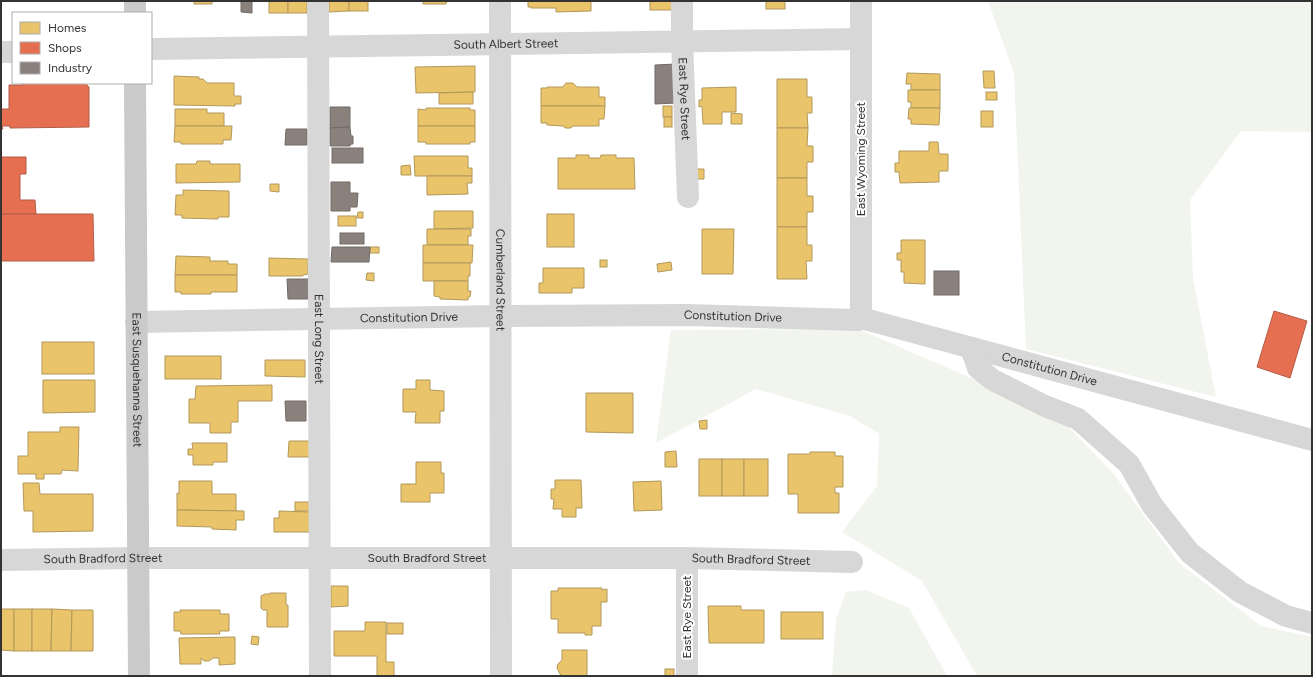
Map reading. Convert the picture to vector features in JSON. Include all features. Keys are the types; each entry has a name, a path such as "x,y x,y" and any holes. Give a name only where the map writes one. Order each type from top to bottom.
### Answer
{"main road":[{"path":"135,1 135,12"},
{"name":"East Susquehanna Street","path":"135,84 138,676"}],"street":[{"name":"East Long Street","path":"318,1 320,676"},
{"name":"Cumberland Street","path":"500,1 501,676"},
{"name":"East Rye Street","path":"682,1 682,42 688,197"},
{"name":"East Wyoming Street","path":"860,1 860,318"},
{"name":"South Albert Street","path":"152,50 861,39"},
{"path":"1,52 12,52"},
{"name":"Constitution Drive","path":"136,322 500,316 688,315 858,320 860,318 1312,440"},
{"path":"971,348 978,368 993,380 1045,406 1078,419 1129,464 1152,505 1190,553 1240,592 1286,616 1312,623"},
{"name":"South Bradford Street","path":"1,560 138,558 687,558 852,562"},
{"name":"East Rye Street","path":"686,676 687,558"}],"shaded area":[{"path":"988,1 1312,1 1312,132 1241,131 1190,200 1193,278 1216,397 1026,349 1014,73"},
{"path":"858,329 1057,415 1113,473 1179,563 1261,626 1312,637 1312,676 977,676 922,581 842,532 877,486 879,434 850,416 756,389 656,443 671,330"},
{"path":"866,590 909,608 947,676 832,676 836,619 846,592"}],"building: Homes":[{"path":"194,1 212,1 212,4 194,4"},
{"path":"269,1 288,1 288,13 269,13"},
{"path":"288,1 307,1 307,13 288,13"},
{"path":"329,1 349,1 349,11 329,12"},
{"path":"349,1 368,1 368,11 349,11"},
{"path":"423,1 447,1 446,4 423,4"},
{"path":"528,1 591,1 591,11 556,12 556,8 528,7"},
{"path":"650,1 672,1 672,10 650,10"},
{"path":"766,1 785,1 785,9 766,9"},
{"path":"475,66 475,92 416,93 415,67"},
{"path":"983,71 994,71 995,88 984,88"},
{"path":"907,73 940,74 940,90 911,90 911,84 906,84"},
{"path":"174,76 199,77 199,79 203,79 207,83 234,83 234,96 241,96 241,104 235,104 235,106 174,105"},
{"path":"777,79 807,79 807,97 812,97 812,113 807,113 808,128 777,128"},
{"path":"566,83 573,83 577,87 599,87 599,97 605,97 605,106 541,106 541,88 563,87"},
{"path":"736,87 736,112 722,112 722,124 703,124 702,106 699,107 699,100 702,100 702,88"},
{"path":"908,90 940,90 940,108 911,108 911,102 908,102"},
{"path":"473,92 473,104 439,104 439,93"},
{"path":"986,92 997,92 997,100 986,100"},
{"path":"541,106 605,106 604,119 599,119 599,126 573,126 571,128 565,128 563,126 547,125 547,123 541,123"},
{"path":"663,106 672,106 672,117 663,117"},
{"path":"426,108 470,108 470,110 475,110 475,126 418,126 418,109 426,110"},
{"path":"909,108 940,108 939,125 911,124 911,119 908,119"},
{"path":"175,109 207,109 207,113 224,113 224,126 175,126"},
{"path":"981,111 993,111 993,127 981,127"},
{"path":"731,113 742,114 742,124 731,124"},
{"path":"664,117 672,117 672,127 664,127"},
{"path":"175,126 232,126 231,140 223,140 223,144 181,144 181,142 174,142"},
{"path":"418,126 475,126 475,142 470,142 470,144 426,144 426,142 418,142"},
{"path":"777,128 808,128 807,146 813,146 813,162 807,162 807,178 777,178"},
{"path":"929,142 938,142 939,154 948,154 948,171 939,171 939,182 900,183 899,172 895,172 895,163 899,163 899,151 929,151"},
{"path":"576,155 589,155 589,158 600,158 601,155 616,155 616,158 634,158 635,189 558,189 558,158 576,158"},
{"path":"414,156 468,156 468,168 472,168 472,176 415,176"},
{"path":"197,161 210,161 210,164 240,164 240,182 176,183 176,164 196,164"},
{"path":"410,165 411,175 401,175 401,166"},
{"path":"696,169 704,169 704,179 697,179"},
{"path":"427,176 472,176 472,183 467,183 468,194 427,195"},
{"path":"777,178 807,178 807,196 813,196 813,212 807,212 807,227 777,227"},
{"path":"270,184 279,184 279,192 270,191"},
{"path":"183,190 229,191 229,217 218,217 218,219 182,218 182,215 175,215 176,195 183,195"},
{"path":"434,211 473,211 473,228 434,229"},
{"path":"358,212 363,212 363,218 357,218"},
{"path":"547,214 574,214 574,247 547,247"},
{"path":"338,216 356,216 356,226 338,226"},
{"path":"777,227 807,227 807,245 812,245 812,261 806,261 807,279 777,279"},
{"path":"427,229 471,229 471,236 468,236 468,245 427,245"},
{"path":"702,229 734,229 733,274 702,274"},
{"path":"901,240 925,240 925,284 904,283 904,272 901,272 901,260 897,260 897,253 901,253"},
{"path":"423,245 473,245 472,263 423,263"},
{"path":"370,247 379,247 379,253 370,253"},
{"path":"176,256 210,257 210,261 228,261 228,264 237,264 237,275 175,275"},
{"path":"269,258 308,259 308,274 303,276 269,276"},
{"path":"600,260 607,260 607,267 600,267"},
{"path":"671,262 672,270 658,272 657,264"},
{"path":"423,263 470,263 470,276 468,276 468,281 423,281"},
{"path":"543,268 584,268 584,288 572,288 572,293 539,293 539,283 543,283"},
{"path":"367,273 374,273 374,281 366,280"},
{"path":"175,275 237,275 237,292 181,294 181,292 175,292"},
{"path":"434,281 468,281 468,291 471,291 470,297 468,297 468,300 440,299 440,297 434,296"},
{"path":"42,342 94,342 94,374 42,374"},
{"path":"165,356 221,356 221,379 165,379"},
{"path":"265,360 305,360 305,377 265,376"},
{"path":"43,380 95,380 95,412 43,413"},
{"path":"416,380 430,380 430,390 444,391 444,411 440,411 440,423 415,423 416,412 403,412 403,389 416,389"},
{"path":"272,385 272,401 238,401 238,422 231,422 231,433 210,433 210,423 189,423 189,399 195,399 196,386"},
{"path":"586,393 633,393 633,433 586,432"},
{"path":"707,420 707,429 700,429 699,421"},
{"path":"60,427 79,427 78,471 62,470 61,474 44,474 44,479 36,479 36,474 18,474 18,456 28,456 28,432 60,432"},
{"path":"289,441 310,441 310,457 288,457"},
{"path":"192,443 227,443 227,462 213,462 213,465 193,465 193,455 188,455 188,449 193,449"},
{"path":"676,451 677,467 665,467 665,452"},
{"path":"810,452 835,452 835,456 843,456 843,487 835,487 835,493 839,493 839,513 798,513 798,494 788,494 788,454 810,454"},
{"path":"699,459 722,459 722,496 699,496"},
{"path":"722,459 744,459 744,496 722,496"},
{"path":"744,459 768,459 768,496 744,496"},
{"path":"416,462 441,462 441,473 444,473 444,493 430,493 430,502 401,502 401,484 416,484"},
{"path":"555,480 581,480 582,508 576,508 576,517 562,517 562,509 553,509 554,499 551,499 551,489 555,489"},
{"path":"179,481 212,481 212,494 236,494 236,511 177,510"},
{"path":"661,481 662,510 634,511 633,482"},
{"path":"23,483 39,483 40,494 93,494 93,531 33,532 33,511 24,511"},
{"path":"295,502 310,502 310,511 295,511"},
{"path":"177,510 244,511 244,520 236,520 236,530 212,529 212,527 177,526"},
{"path":"279,511 310,512 310,532 274,532 274,518 279,518"},
{"path":"331,586 348,586 348,606 331,607"},
{"path":"558,588 607,589 607,602 601,602 601,626 592,626 592,635 585,635 585,633 558,633 558,619 551,619 551,591 558,591"},
{"path":"270,593 286,593 286,605 288,605 288,627 267,627 267,610 263,610 261,608 261,596"},
{"path":"708,606 741,606 741,610 764,610 764,643 709,643"},
{"path":"1,609 14,609 14,651 1,650"},
{"path":"14,609 32,609 32,651 14,651"},
{"path":"32,609 52,609 51,651 32,651"},
{"path":"52,609 72,610 71,651 51,651"},
{"path":"72,610 93,610 93,651 71,651"},
{"path":"180,610 220,610 220,614 229,614 229,631 219,631 220,634 181,634 180,631 174,631 174,612 181,612"},
{"path":"781,612 823,612 823,639 781,639"},
{"path":"365,622 386,622 386,662 394,662 394,676 377,676 377,656 334,656 334,631 365,631"},
{"path":"387,623 403,623 403,634 387,634"},
{"path":"252,636 259,637 258,645 251,644"},
{"path":"235,637 235,664 219,665 219,658 204,661 201,658 201,664 180,664 179,638"},
{"path":"562,650 587,650 587,676 563,676 560,674 557,668 558,664 562,660"},
{"path":"665,669 674,669 674,676 665,676"}],"building: Shops":[{"path":"86,84 89,87 89,127 10,128 10,126 2,126 3,129 1,129 1,109 9,109 9,85"},
{"path":"1,157 26,157 26,174 20,174 20,200 35,200 36,214 1,214"},
{"path":"1,214 93,214 94,261 1,261"},
{"path":"1274,311 1307,321 1290,378 1257,367"}],"building: Industry":[{"path":"241,1 252,1 252,13 241,12"},
{"path":"676,64 676,103 655,104 655,65"},
{"path":"330,107 350,107 350,127 330,128"},
{"path":"350,127 351,136 353,136 353,144 350,146 330,146 330,128"},
{"path":"286,129 307,129 307,145 285,145"},
{"path":"332,148 363,148 363,163 332,163"},
{"path":"331,182 350,182 350,193 358,193 357,207 350,207 350,211 331,211"},
{"path":"340,233 364,233 364,244 340,244"},
{"path":"332,247 370,247 369,262 331,262"},
{"path":"934,271 959,271 959,295 934,295"},
{"path":"287,279 308,279 308,299 288,299"},
{"path":"285,401 306,401 306,421 286,421"}]}
